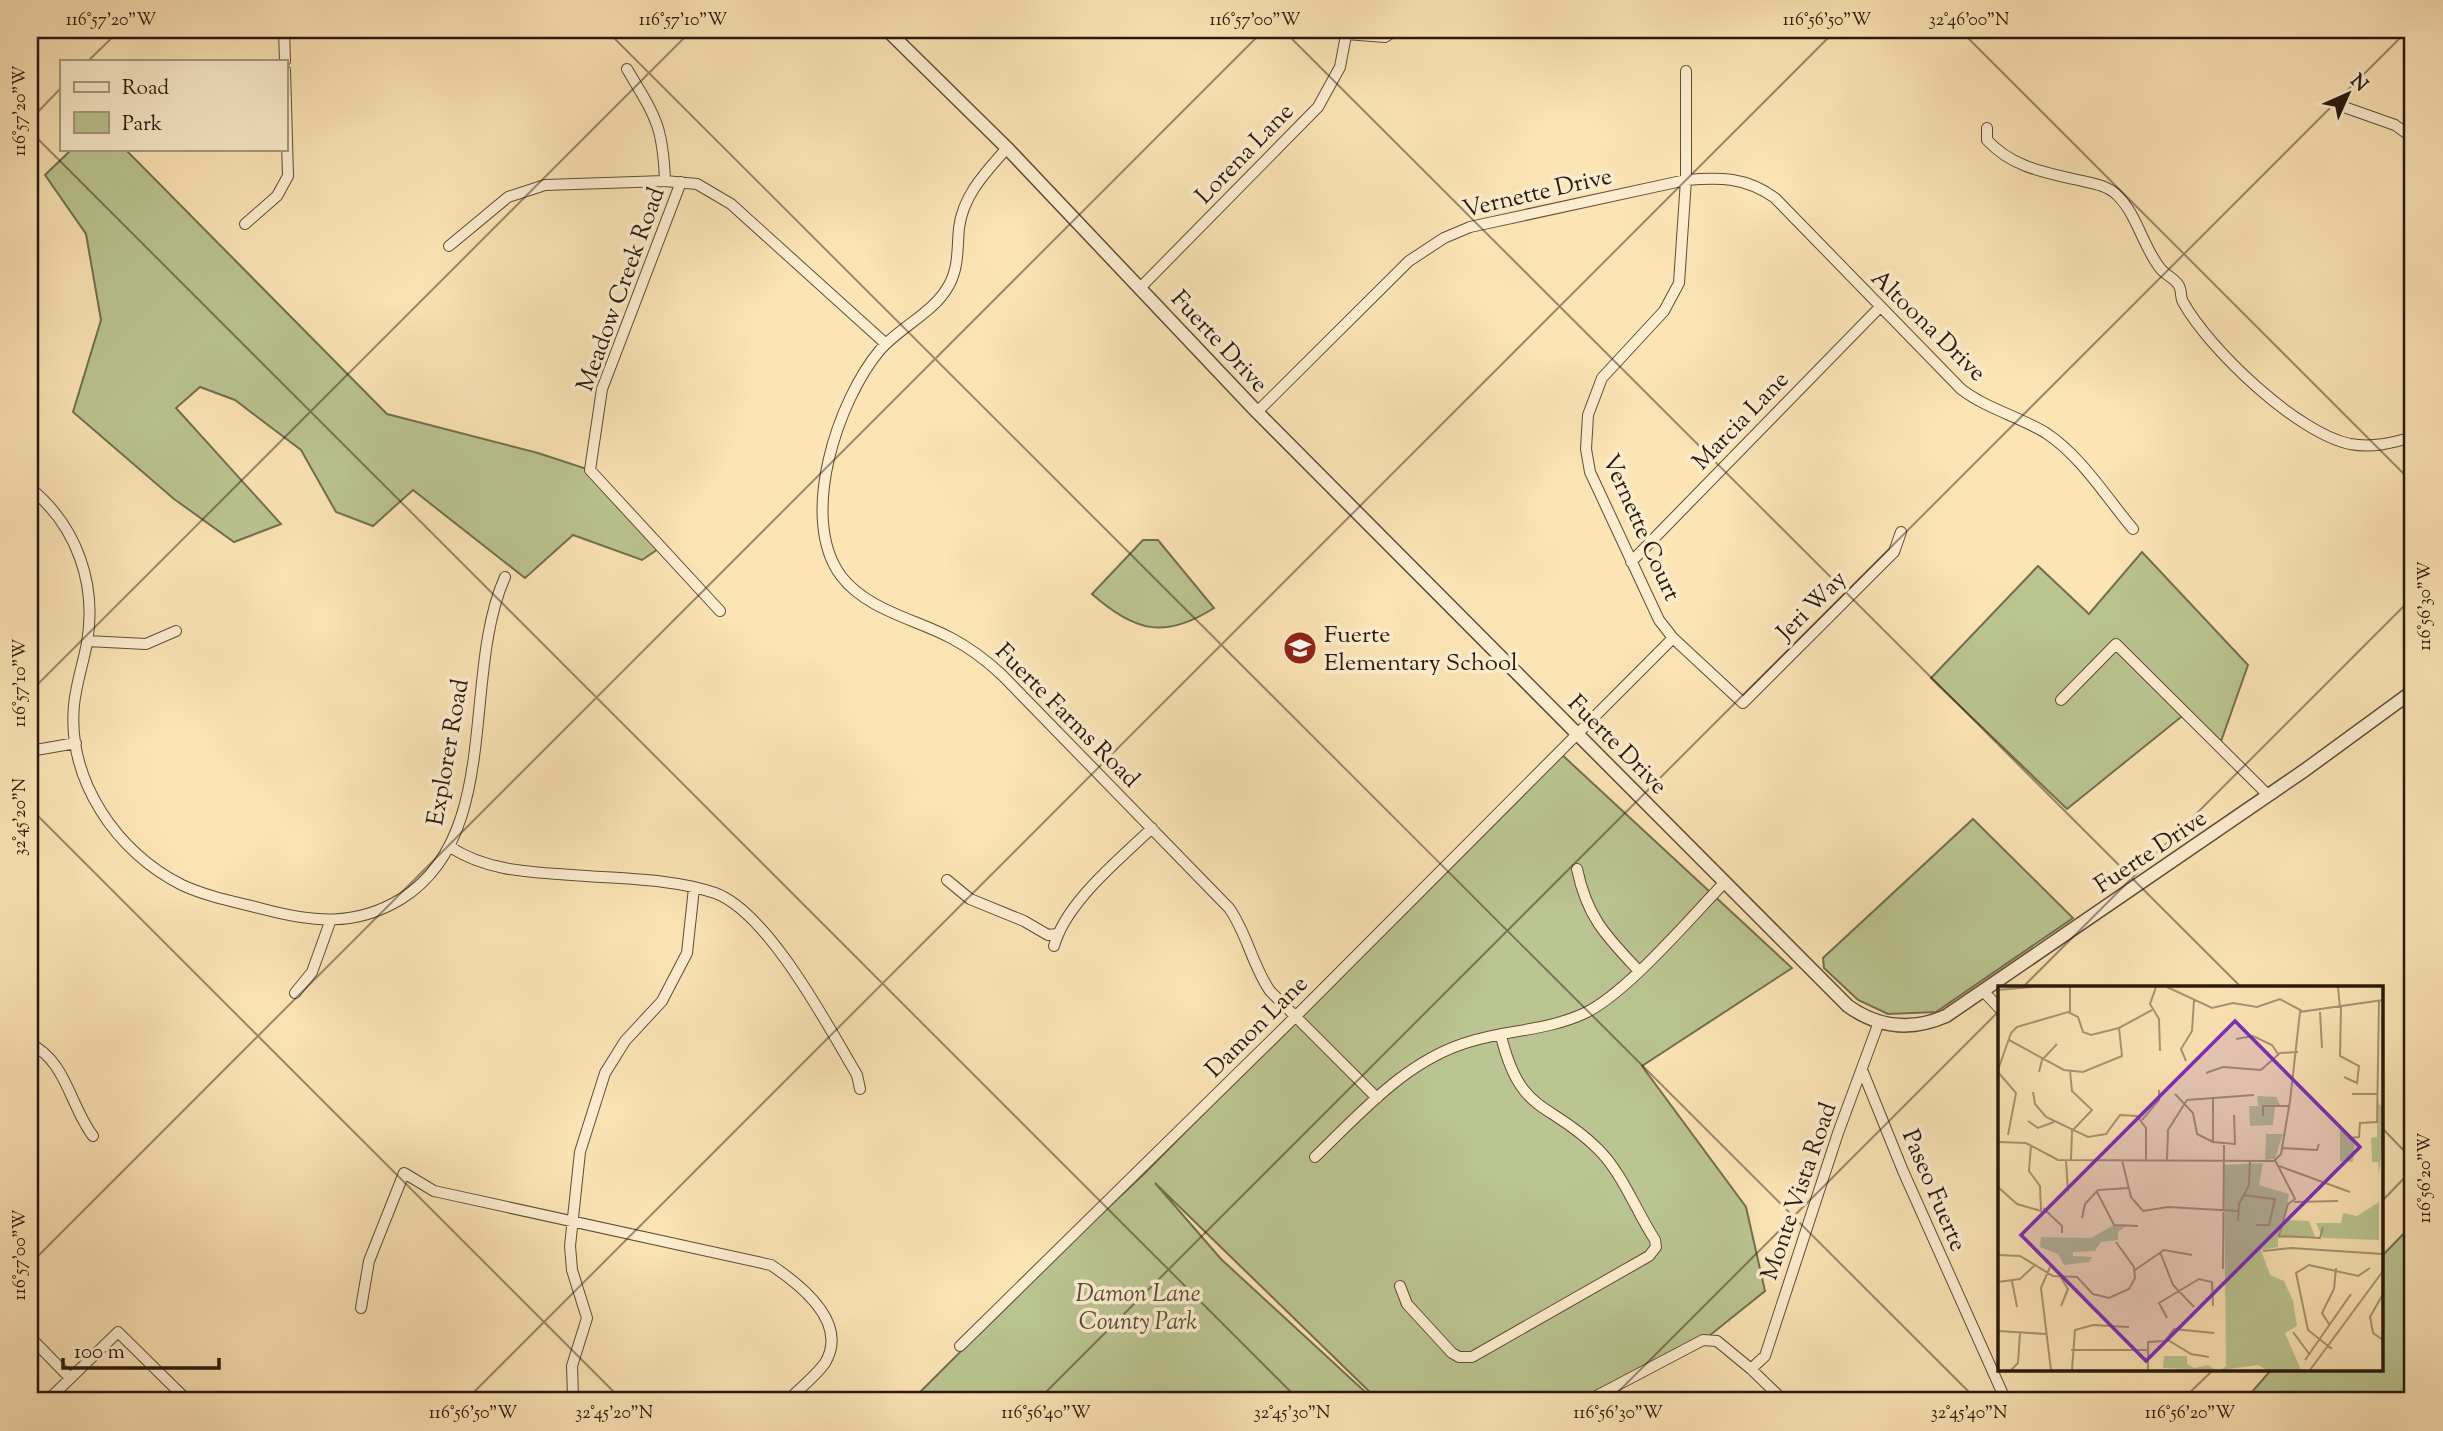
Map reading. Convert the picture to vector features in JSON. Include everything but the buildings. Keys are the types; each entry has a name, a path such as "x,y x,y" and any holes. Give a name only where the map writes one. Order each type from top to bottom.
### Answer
{"street":[{"path":"284,30 285,60"},
{"name":"Fuerte Drive","path":"887,30 1007,148 1257,412 1848,1006 1879,1022 1902,1026 1924,1024 1946,1016 2268,795 2413,691"},
{"path":"1346,32 1385,37 1396,30"},
{"name":"Lorena Lane","path":"1141,287 1318,107 1336,78 1346,32"},
{"name":"Meadow Creek Road","path":"627,69 656,118 664,140 666,181"},
{"name":"Vernette Court","path":"1686,71 1686,180 1681,273 1675,292 1657,320 1609,367 1596,390 1586,426 1590,472 1659,620 1673,638 1743,703"},
{"path":"2344,107 2395,125 2413,138"},
{"path":"1987,128 1987,140 2001,155 2017,164 2100,185 2116,194 2160,269 2179,286 2182,299 2218,347 2242,374 2314,430 2339,441 2361,445 2383,445 2413,438"},
{"path":"245,224 277,196 288,176 287,141"},
{"name":"Fuerte Farms Road","path":"1007,148 975,186 965,206 957,264 946,291 886,344 852,395 827,472 821,502 821,525 834,566 846,583 870,600 949,637 992,665 1229,908 1243,931 1263,982 1377,1098"},
{"name":"Altoona Drive","path":"1686,180 1722,177 1745,181 1766,191 1968,395 1988,408 2028,423 2063,447 2133,529"},
{"name":"Vernette Drive","path":"1257,412 1399,270 1444,238 1470,227 1686,180"},
{"path":"449,246 508,197 545,185 681,182 709,190 732,204 886,344"},
{"name":"Meadow Creek Road","path":"681,182 602,389 590,470 720,611"},
{"name":"Marcia Lane","path":"1631,562 1879,308"},
{"name":"Explorer Road","path":"30,488 56,515 80,556 91,602 87,641 74,702 76,743 84,776 99,807 129,847 155,869 183,885 212,896 306,920 330,922 367,915 400,900 428,877 450,848 465,801 488,628 505,578"},
{"name":"Jeri Way","path":"1743,703 1894,552 1901,532"},
{"path":"87,641 146,644 176,631"},
{"path":"1579,734 1673,638"},
{"path":"2061,699 2116,644 2268,795"},
{"name":"Damon Lane","path":"960,1346 1579,734"},
{"path":"30,751 76,743"},
{"path":"1054,946 1058,934 1089,890 1152,828"},
{"path":"450,848 490,867 694,888 717,894 738,905 774,942 857,1075 860,1089"},
{"path":"1577,869 1583,896 1598,928 1638,970"},
{"path":"947,880 970,899 1024,921 1048,935 1058,934"},
{"path":"1315,1157 1377,1098 1420,1062 1472,1041 1530,1031 1586,1013 1638,970 1726,882"},
{"path":"573,1396 572,1366 587,1318 572,1270 572,1222 580,1152 605,1073 625,1041 662,1001 687,953 694,888"},
{"path":"295,993 312,972 330,922"},
{"path":"1984,992 1998,1007"},
{"name":"Monte Vista Road","path":"1751,1369 1765,1356 1838,1133 1863,1072 1879,1022"},
{"path":"1400,1286 1407,1304 1452,1353 1459,1357 1472,1357 1649,1256 1656,1247 1655,1240 1610,1164 1597,1149 1540,1107 1517,1083 1508,1064 1501,1036"},
{"path":"30,1044 55,1064 78,1115 93,1136"},
{"name":"Paseo Fuerte","path":"1863,1072 1903,1171 2006,1401"},
{"path":"361,1308 369,1261 404,1173 434,1191 771,1265 785,1275 825,1315 832,1334 824,1364 787,1401"},
{"path":"47,1401 118,1332 188,1401"},
{"path":"30,1338 70,1378"},
{"path":"1587,1401 1703,1340 1717,1341 1784,1401"}],"green space":[{"path":"71,150 126,150 387,414 538,453 590,470 661,547 642,560 573,535 525,578 413,490 373,526 336,512 301,450 235,400 200,387 176,408 281,524 234,542 174,499 73,412 101,320 86,234 45,175"},
{"path":"1143,540 1158,540 1214,608 1180,625 1150,627 1122,616 1092,594"},
{"path":"2142,552 2248,665 2219,747 2186,713 2067,809 1931,678 2038,566 2089,614"},
{"name":"Damon Lane County Park","path":"1559,752 1792,968 1642,1066 1746,1207 1765,1291 1709,1336 1578,1401 1379,1401 1155,1183 1221,1259 1375,1401 911,1401 1070,1243 1145,1173"},
{"path":"1973,819 2073,918 1936,1012 1888,1014 1858,1000 1824,968 1823,958"},
{"path":"2413,1224 2413,1401 2244,1401 2269,1372 2384,1372 2384,1254"}],"place":[{"name":"Fuerte Elementary School","path":"1300,648"}]}
